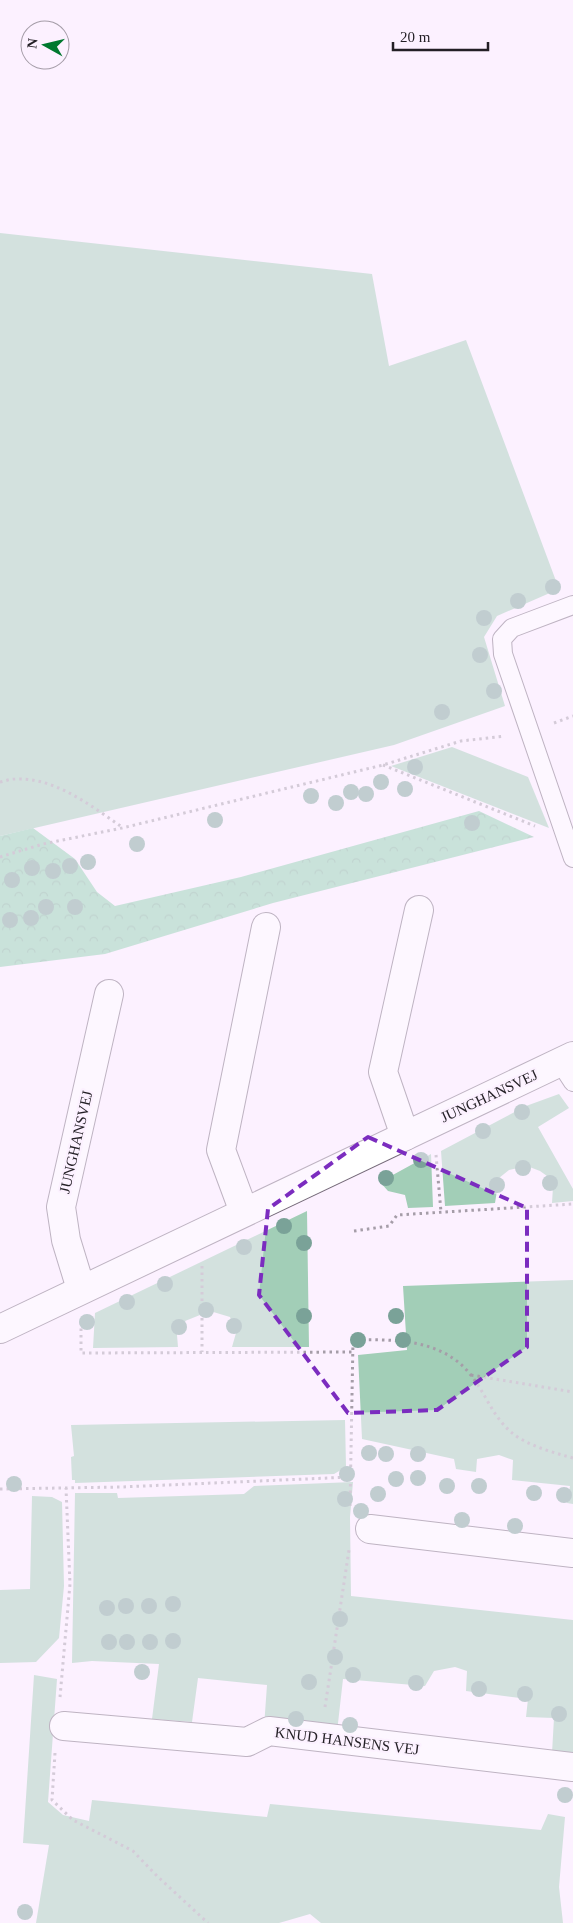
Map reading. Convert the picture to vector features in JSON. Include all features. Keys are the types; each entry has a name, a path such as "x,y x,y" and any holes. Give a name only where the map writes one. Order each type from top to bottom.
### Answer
{"street":[{"path":"405,1136 383,1072 419,910"},
{"path":"244,1212 221,1150 266,927"},
{"name":"JUNGHANSVEJ","path":"81,1289 66,1240 61,1207 109,994"},
{"name":"JUNGHANSVEJ","path":"0,1329 434,1122 569,1067"},
{"path":"360,1537 573,1553"},
{"name":"KNUD HANSENS VEJ","path":"64,1726 247,1742 269,1731 573,1767"}],"lane":[{"path":"573,605 512,628 502,639 504,654 573,858"}],"path":[{"path":"0,857 43,844 122,828 383,765 461,741 530,733"},
{"path":"383,765 566,838"},
{"path":"0,782 16,779 45,783 83,801 122,828"},
{"path":"434,1122 441,1212"},
{"path":"354,1230 389,1226 397,1214 573,1204"},
{"path":"191,1237 202,1262 202,1352"},
{"path":"81,1289 81,1352 353,1352"},
{"path":"350,1507 353,1340 384,1339 420,1343 454,1360 470,1375 493,1413 518,1437 542,1449 573,1458"},
{"path":"470,1375 573,1392"},
{"path":"0,1489 112,1487 351,1477"},
{"path":"316,1736 324,1709 360,1537"}],"highlighted area":[{"path":"368,1137 527,1208 527,1347 437,1410 348,1413 259,1295 268,1209"}],"green space":[{"path":"0,233 372,274 389,366 466,340 559,589 497,616 484,637 505,706 394,745 0,836"},
{"path":"452,747 528,777 549,828 391,766"},
{"path":"479,811 534,837 273,903 105,954 0,967 0,836 33,828 75,859 97,892 115,906 241,877"},
{"path":"559,1094 569,1108 538,1127 573,1189 573,1201 552,1203 553,1187 547,1176 527,1166 509,1170 499,1178 495,1203 445,1206 441,1151 526,1106"},
{"path":"431,1154 433,1207 408,1208 405,1195 388,1191 380,1182"},
{"path":"307,1211 309,1347 232,1347 236,1333 230,1317 210,1311 185,1321 177,1335 178,1347 93,1348 95,1313"},
{"path":"573,1280 573,1504 567,1503 570,1486 512,1480 513,1460 499,1455 477,1459 476,1472 456,1469 454,1459 362,1439 358,1355 407,1350 403,1286"},
{"path":"345,1420 346,1467 334,1474 75,1483 75,1480 72,1480 71,1457 74,1456 71,1425"},
{"path":"353,1482 350,1517 351,1596 573,1620 573,1756 552,1753 554,1718 526,1717 528,1699 466,1691 467,1671 455,1667 434,1671 425,1686 343,1679 337,1732 264,1727 267,1685 198,1678 192,1722 152,1719 159,1664 92,1661 72,1663 75,1493 117,1493 118,1498 244,1494 254,1486"},
{"path":"32,1496 52,1497 62,1502 64,1586 59,1638 36,1662 0,1663 0,1590 30,1589"},
{"path":"34,1675 57,1679 48,1802 63,1815 89,1821 92,1800 267,1817 270,1804 541,1830 548,1814 565,1817 559,1887 563,1923 321,1923 310,1914 279,1923 36,1923 49,1845 23,1843"}]}
